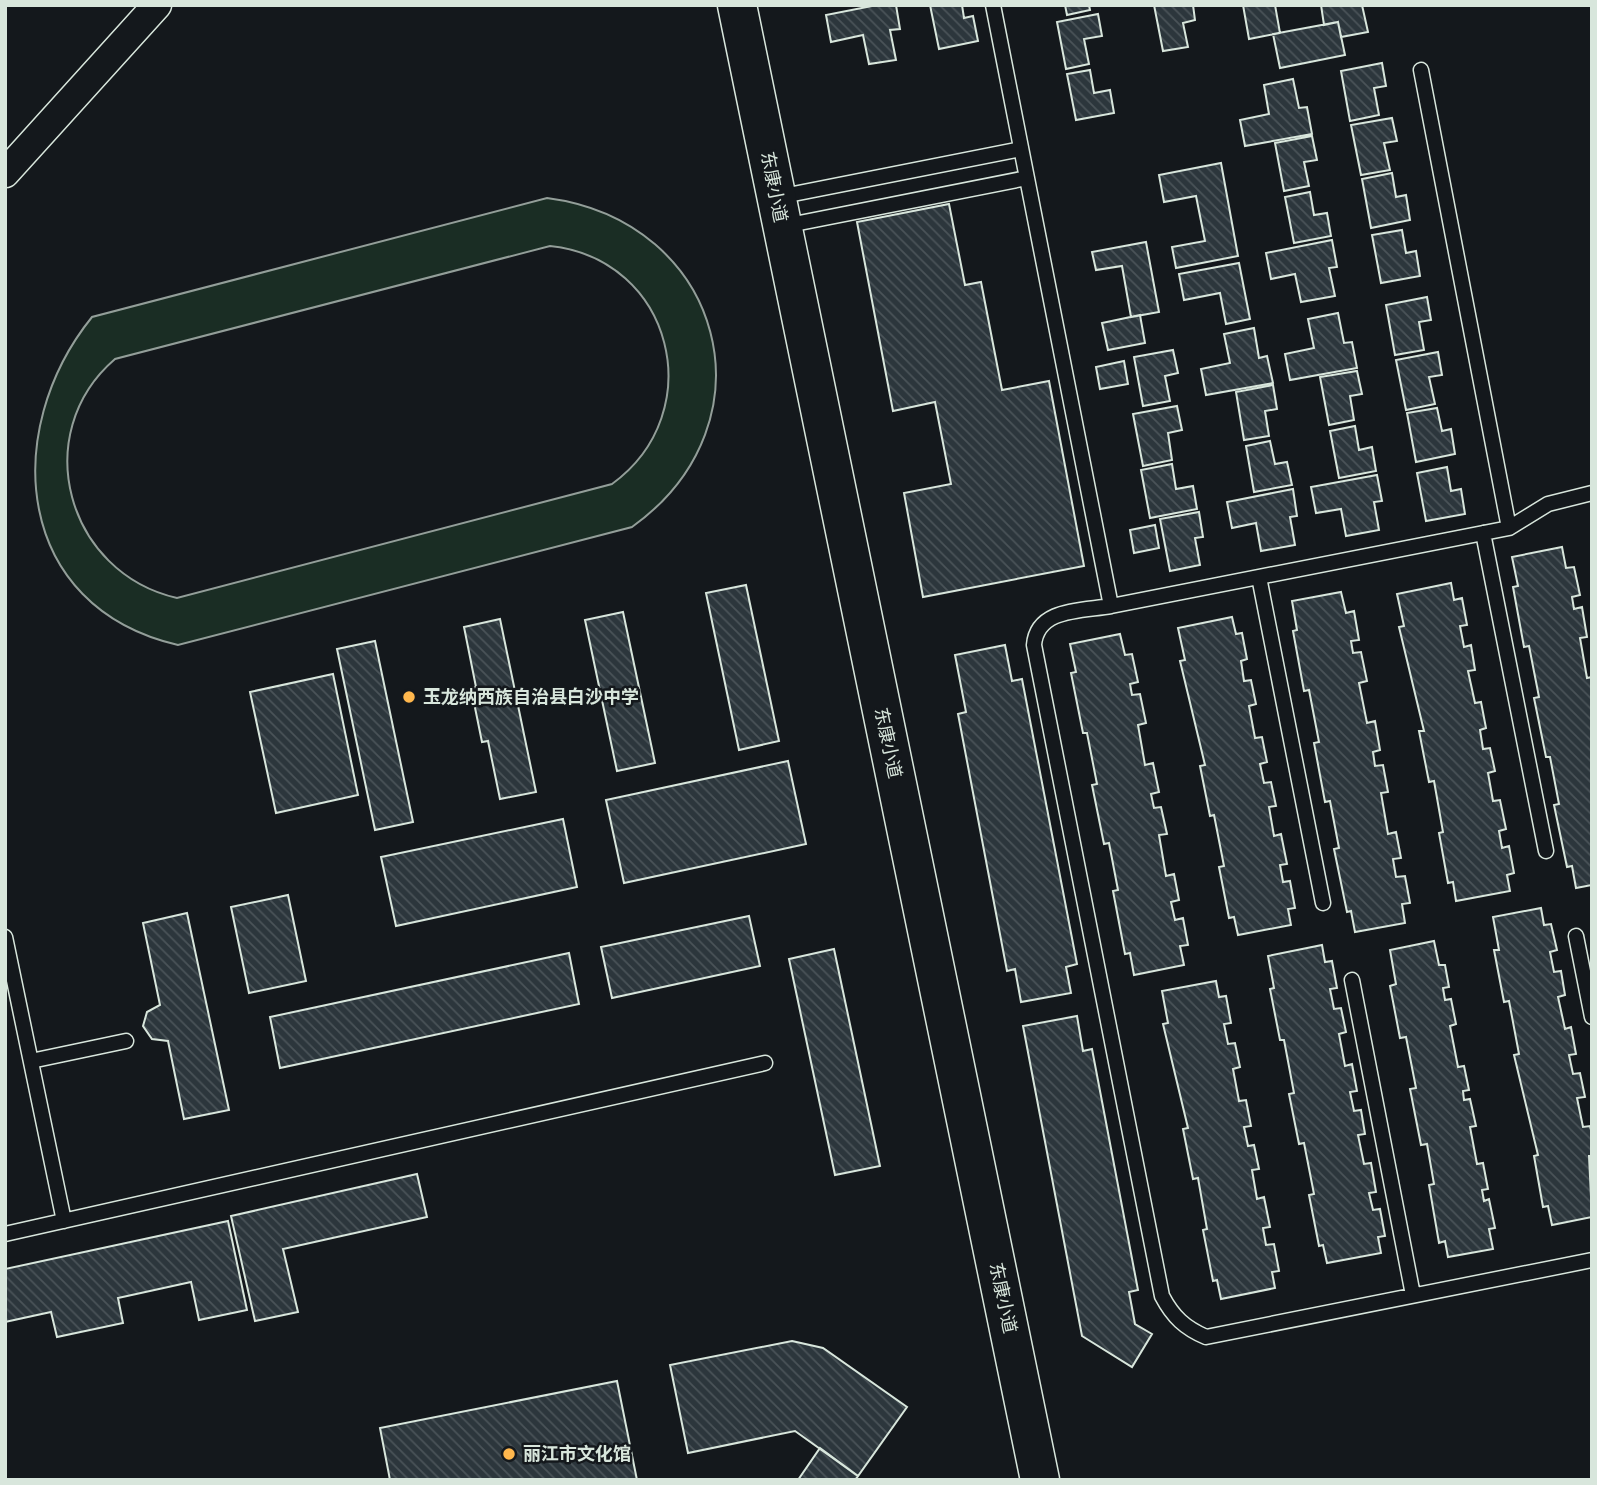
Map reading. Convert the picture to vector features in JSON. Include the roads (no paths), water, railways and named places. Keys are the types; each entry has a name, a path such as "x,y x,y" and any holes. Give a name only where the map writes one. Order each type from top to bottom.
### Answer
{"street":[{"path":"5,173 157,5"},
{"name":"东康小道","path":"737,5 1040,1480"}],"lane":[{"path":"993,5 1111,606"},
{"path":"1421,70 1509,528"},
{"path":"779,212 1021,149"},
{"path":"779,212 1027,178"},
{"path":"1592,493 1548,504 1509,528 1052,616 1039,625 1034,645 1162,1296 1179,1322 1206,1337 1592,1260"},
{"path":"1483,533 1546,851"},
{"path":"1259,577 1323,904"},
{"path":"1576,936 1592,1017"},
{"path":"5,937 64,1221"},
{"path":"1352,980 1413,1295"},
{"path":"31,1061 126,1041"},
{"path":"5,1234 765,1063"}],"place":[{"name":"玉龙纳西族自治县白沙中学","path":"409,697"},
{"name":"丽江市文化馆","path":"509,1454"}]}
